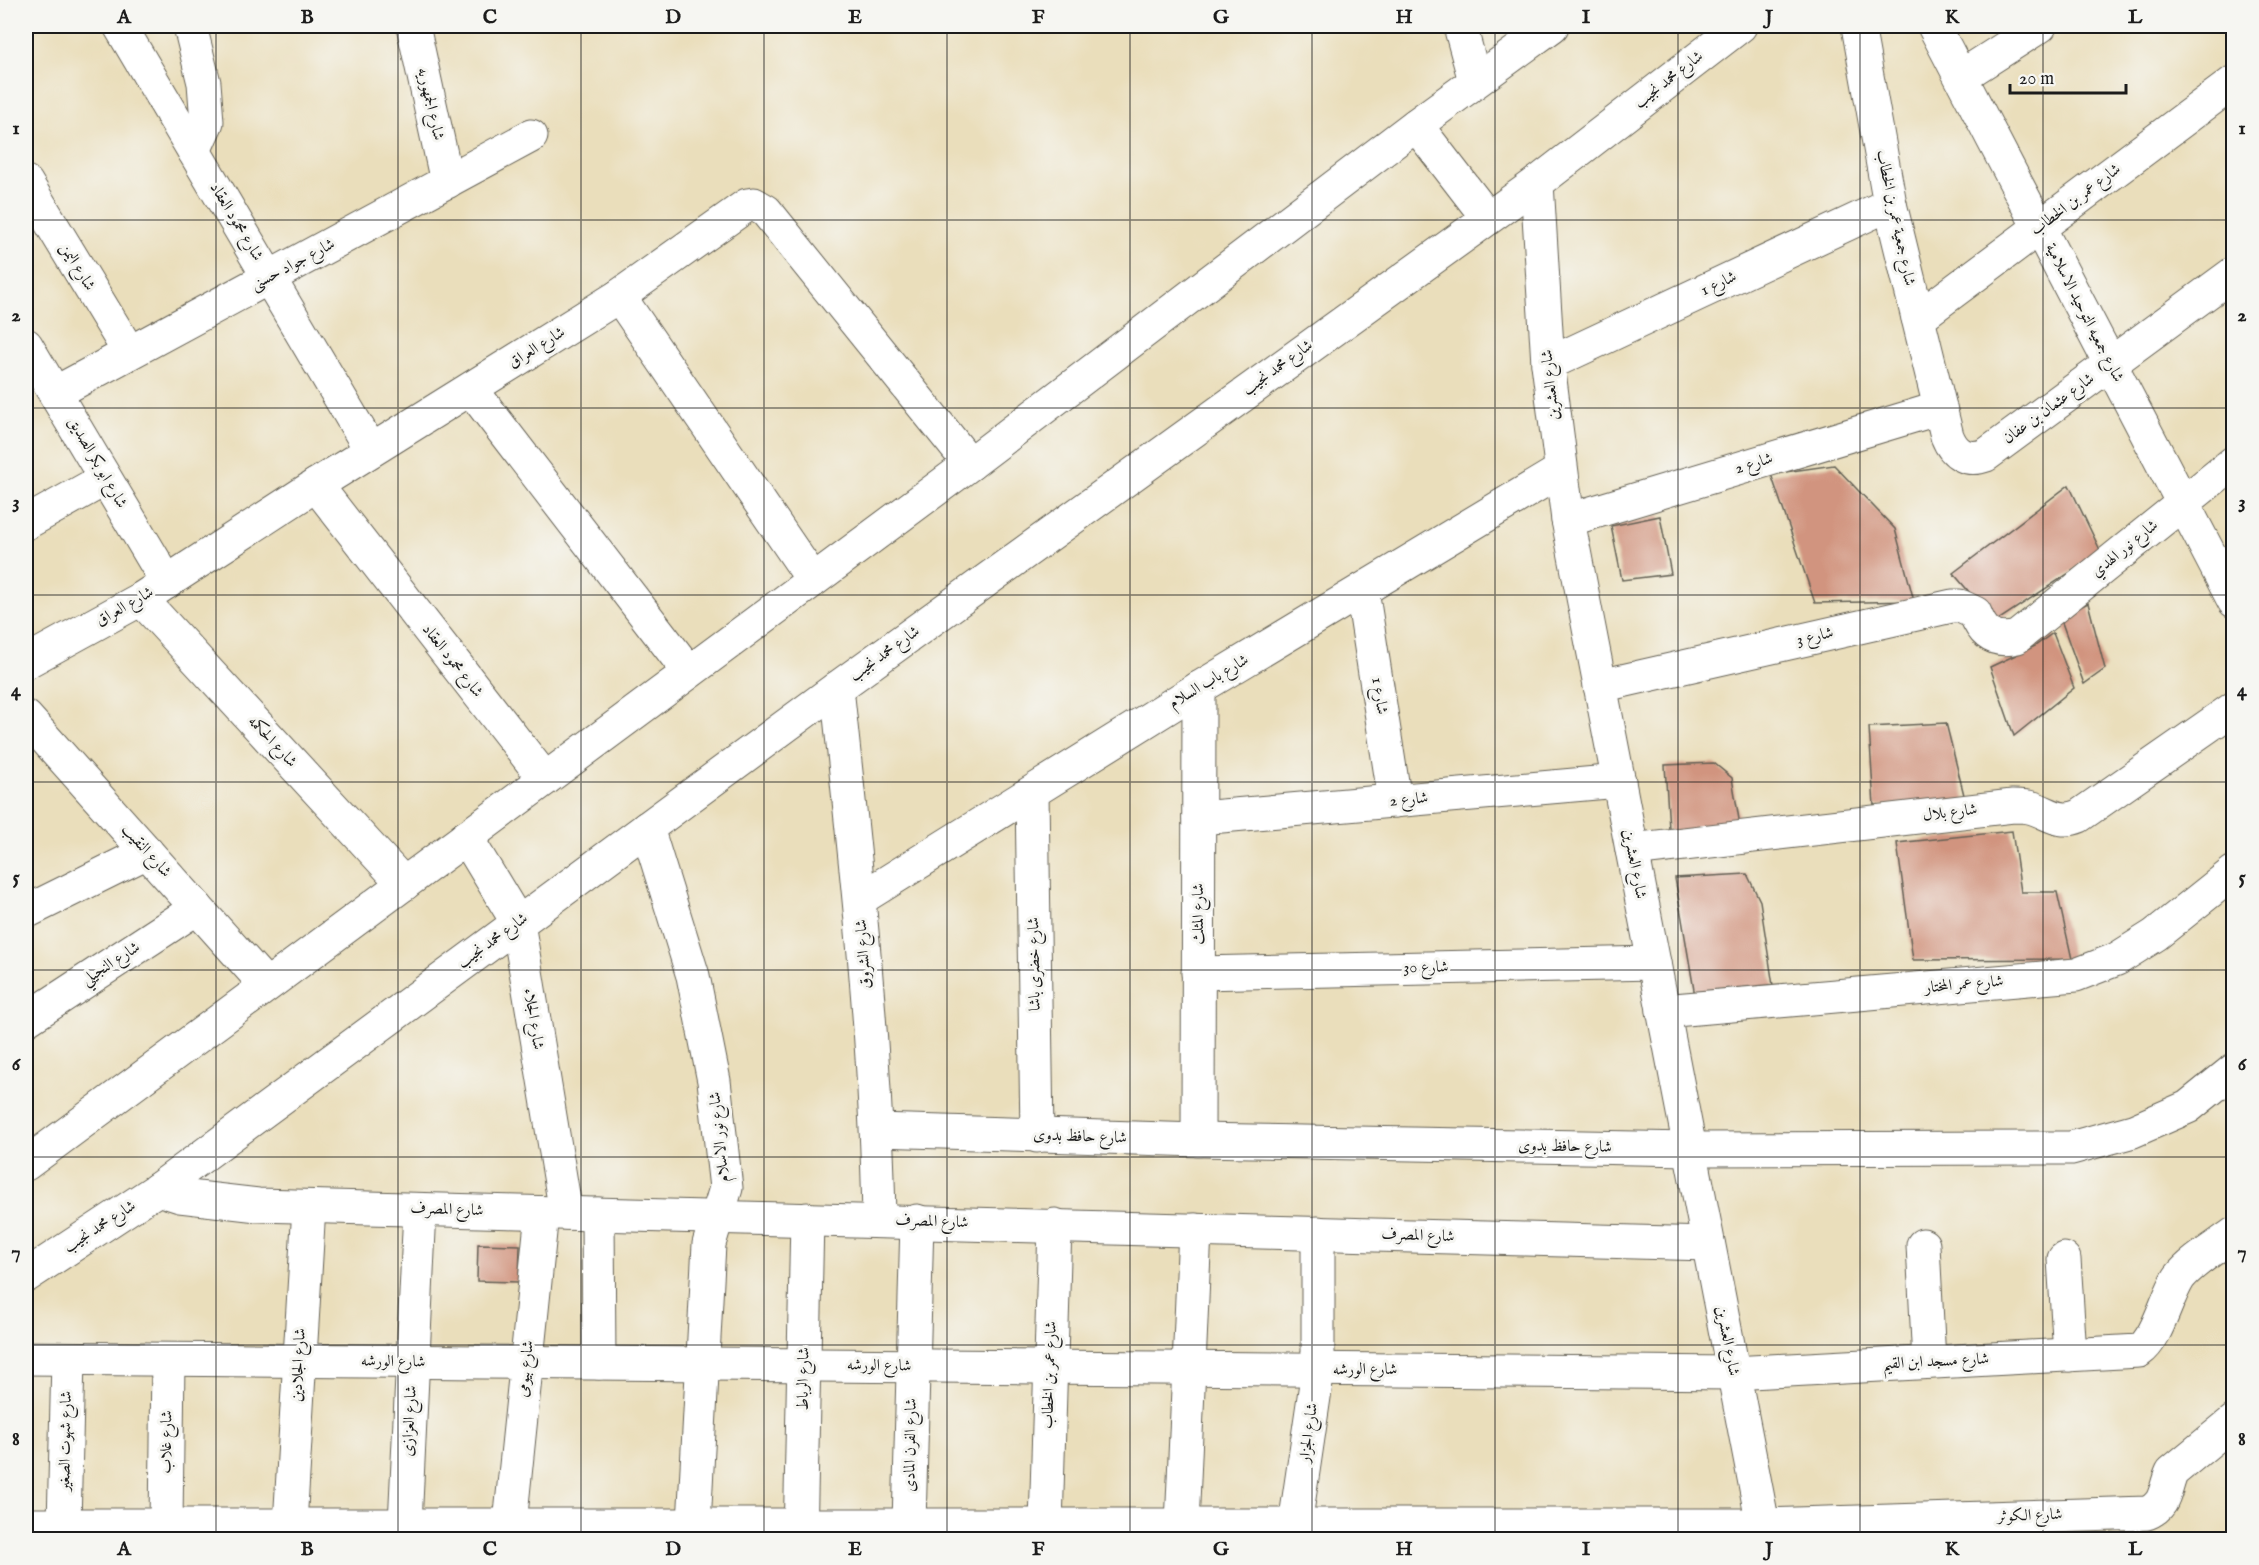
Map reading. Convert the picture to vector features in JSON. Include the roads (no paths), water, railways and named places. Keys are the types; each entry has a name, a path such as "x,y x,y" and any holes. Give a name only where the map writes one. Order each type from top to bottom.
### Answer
{"street":[{"name":"شارع محمود العقاد","path":"120,26 371,450"},
{"path":"190,26 204,83 207,122 194,151"},
{"name":"شارع الجمهوريه","path":"412,26 447,182"},
{"path":"1460,26 1475,81"},
{"path":"26,1164 969,464 1416,125 1552,26"},
{"name":"شارع محمد نجيب","path":"26,1276 158,1189 837,688 1537,183 1740,26"},
{"name":"شارع جمعية عمر بن الخطاب","path":"1858,26 1890,204 1940,408"},
{"name":"شارع جمعيه التوحيد الاسلامية","path":"1934,26 2234,601"},
{"path":"1962,76 2040,26"},
{"name":"شارع عمر بن الخطاب","path":"1918,318 2234,82"},
{"path":"1416,125 1487,218"},
{"name":"شارع جواد حسنى","path":"55,393 270,279 531,136"},
{"name":"شارع اليمن","path":"26,182 129,352"},
{"name":"شارع العشرين","path":"1537,183 1548,364 1568,520 1764,1532"},
{"name":"شارع 1","path":"1548,364 1890,204"},
{"name":"شارع العراق","path":"26,662 154,591 315,485 619,296 747,205 760,206 766,211 969,464"},
{"name":"شارع عثمان بن عفان","path":"1940,408 1947,436 1955,450 1962,456 1978,458 1986,456 2234,273"},
{"path":"619,296 813,580"},
{"name":"شارع ابو بكر الصديق","path":"27,349 105,478 154,591"},
{"path":"471,389 689,672"},
{"name":"شارع 2","path":"1568,520 1940,408"},
{"name":"شارع نور الهدي","path":"2017,637 2234,462"},
{"name":"شارع باب السلام","path":"860,898 1199,688 1560,471"},
{"path":"26,523 105,478"},
{"name":"شارع محمود العقاد","path":"315,485 544,779"},
{"name":"شارع 1","path":"1362,590 1395,801"},
{"name":"شارع الحكمه","path":"154,591 404,884"},
{"name":"شارع 3","path":"1600,686 1952,606 1960,606 1975,612 1979,623 1996,639 2017,637"},
{"name":"شارع الشروق","path":"837,688 860,898 877,1130 879,1220"},
{"name":"شارع المثلث","path":"1198,1140 1199,688"},
{"name":"شارع بلال","path":"1632,850 2013,806 2031,807 2055,818 2072,819 2234,708"},
{"name":"شارع النقيب","path":"26,717 266,985"},
{"name":"شارع 2","path":"1199,818 1618,781"},
{"name":"شارع خضرى باشا","path":"1032,793 1037,1136"},
{"name":"شارع نور الاسلام","path":"647,828 693,976 714,1081 726,1188 709,1244 694,1524"},
{"name":"شارع الجلاء","path":"466,837 518,923 554,1213"},
{"path":"26,912 147,852"},
{"name":"شارع عمر المختار","path":"1663,1011 2076,975 2117,959 2146,941 2234,873"},
{"name":"شارع النجيلي","path":"26,1020 197,908"},
{"name":"شارع 30","path":"1198,973 1654,963"},
{"name":"شارع حافظ بدوى","path":"877,1130 1198,1140 1690,1149 2071,1148 2133,1131 2187,1107 2234,1070"},
{"name":"شارع المصرف","path":"158,1189 191,1197 258,1205 309,1207 917,1221 1708,1244"},
{"name":"شارع الجلادين","path":"290,1524 309,1207"},
{"name":"شارع العزازى","path":"405,1524 420,1210"},
{"name":"شارع بيومى","path":"510,1524 526,1363 554,1213"},
{"path":"598,1214 599,1363"},
{"name":"شارع الرباط","path":"800,1532 807,1219"},
{"name":"شارع الفرن المادى","path":"909,1524 917,1221"},
{"name":"شارع عمر بن الخطاب","path":"1046,1525 1055,1226"},
{"path":"1182,1525 1195,1230"},
{"name":"شارع الجزار","path":"1295,1525 1318,1370 1318,1233"},
{"name":"شارع مسجد ابن القيم","path":"1733,1373 2139,1351 2149,1342 2181,1276 2234,1234"},
{"path":"1923,1245 1929,1362"},
{"path":"2064,1259 2070,1355"},
{"name":"شارع الورشه","path":"26,1358 1733,1373"},
{"name":"شارع شهوت الصغير","path":"64,1524 68,1359"},
{"name":"شارع غلاب","path":"166,1524 168,1360"},
{"name":"شارع الكوثر","path":"26,1525 694,1524 800,1532 909,1524 1295,1525 1460,1532 1764,1532 2147,1513 2154,1510 2164,1499 2167,1482 2172,1472 2234,1421"}]}
